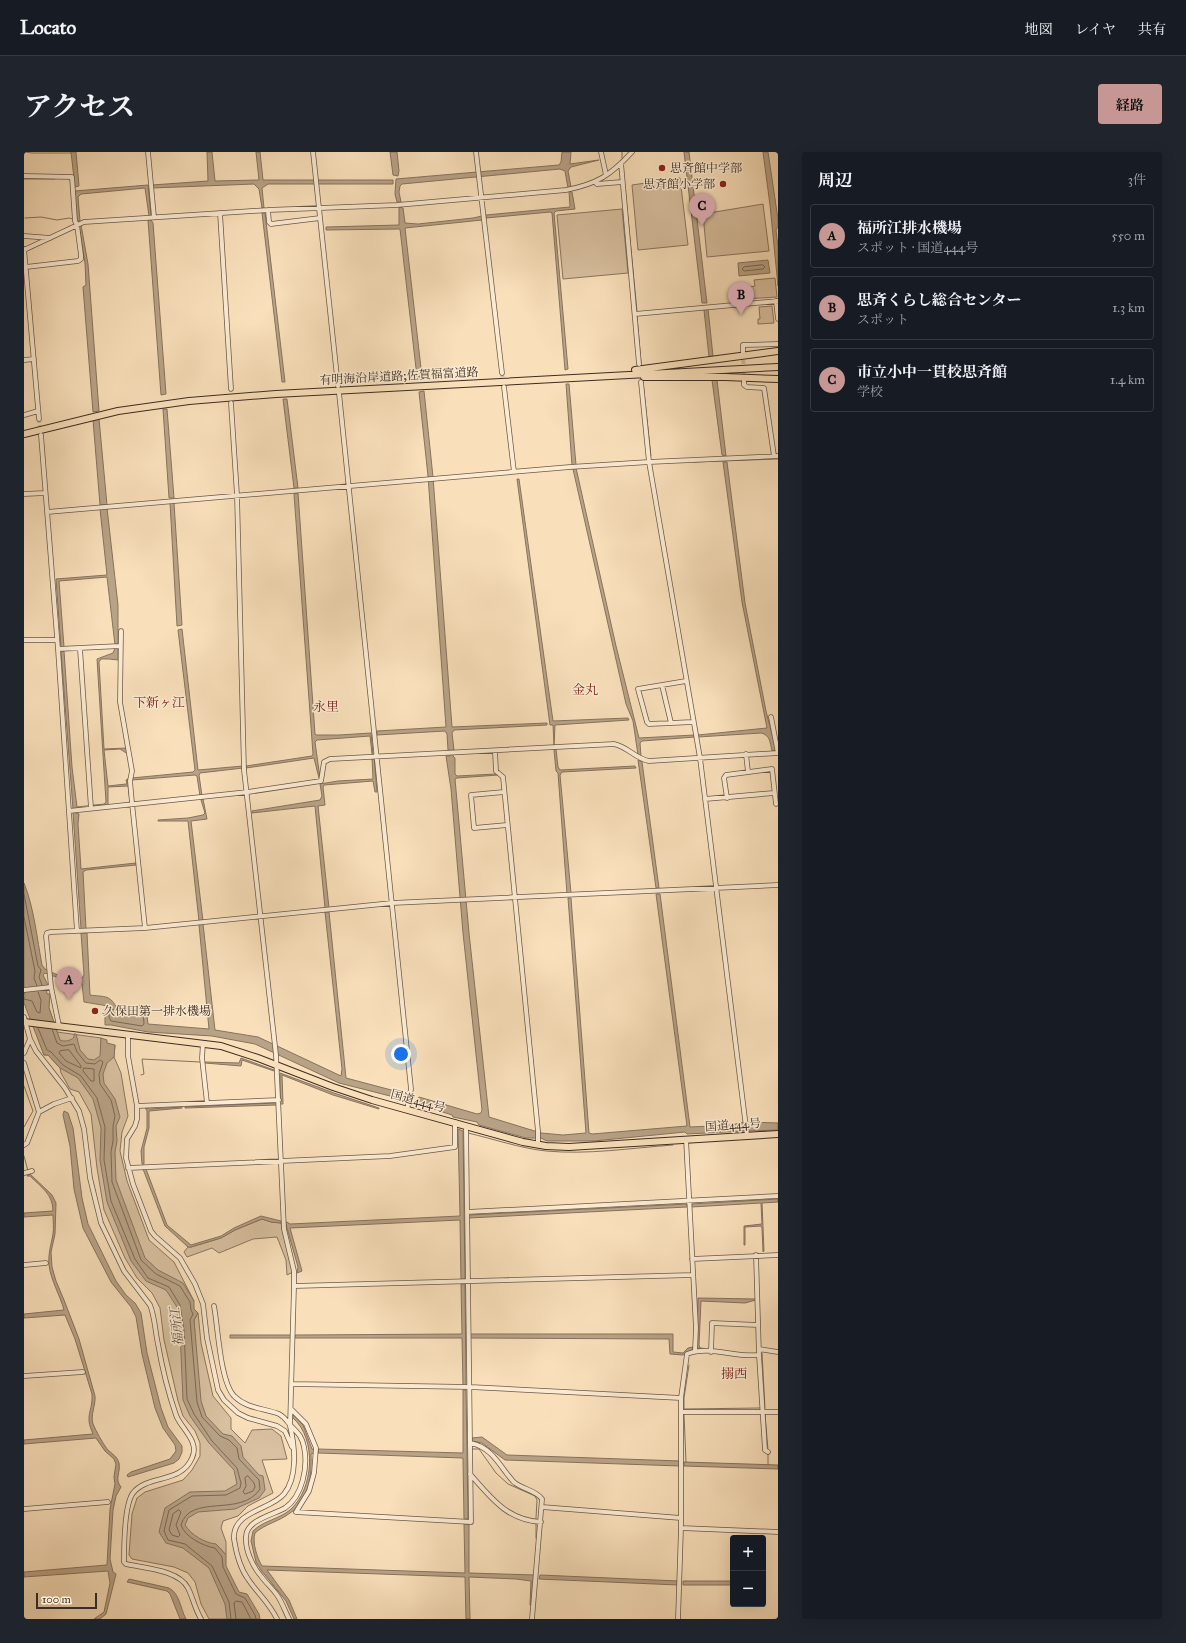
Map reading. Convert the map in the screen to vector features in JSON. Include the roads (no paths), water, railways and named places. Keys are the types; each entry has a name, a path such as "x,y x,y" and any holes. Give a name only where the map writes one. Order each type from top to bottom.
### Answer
{"highway":[{"path":"574,377 581,374 644,369 778,351"},
{"name":"有明海沿岸道路;佐賀福富道路","path":"24,434 118,411 189,401 276,394 625,374 778,367"},
{"path":"625,374 635,378 725,377 778,379"},
{"name":"国道444号","path":"25,1021 128,1035 203,1043 240,1052 277,1065 333,1088 523,1142 538,1142 569,1147 686,1139 746,1129 778,1134"}],"street":[{"path":"148,152 154,217"},
{"path":"313,152 338,386"},
{"path":"476,152 502,373"},
{"path":"601,152 606,176"},
{"path":"39,419 24,250 77,225 84,222 154,217 319,207 397,205 566,190 595,182 606,176 632,152"},
{"path":"621,163 636,314 639,364"},
{"path":"24,176 72,177 75,221 77,225 81,259 78,261 26,267"},
{"path":"595,182 597,184 622,182"},
{"path":"268,210 269,222 271,224 320,218"},
{"path":"220,213 231,389"},
{"path":"24,236 50,238"},
{"path":"636,314 777,301 778,320"},
{"path":"743,353 743,345 778,344"},
{"path":"24,360 34,359"},
{"path":"47,512 514,472 649,462 776,456 764,388 744,386 744,379"},
{"path":"641,382 649,462 700,758 746,1129"},
{"path":"504,387 514,472"},
{"path":"339,393 411,1089 407,1110"},
{"path":"231,403 237,495 244,760 277,1065 284,1228 294,1271 290,1426 293,1439 292,1473 285,1492 275,1501 244,1518 238,1524 234,1537 238,1555 247,1578 271,1607 276,1619"},
{"path":"24,415 38,411"},
{"path":"40,435 58,649 77,931"},
{"path":"24,494 45,493"},
{"path":"121,630 120,702 132,771 130,781 145,928"},
{"path":"24,640 57,640"},
{"path":"58,649 120,646"},
{"path":"80,649 91,808"},
{"path":"686,681 638,689 647,722 649,724 693,722"},
{"path":"662,685 671,723"},
{"path":"69,811 248,792 321,781 322,766 326,760 614,744 624,748 643,760 778,753 776,728 771,717"},
{"path":"495,751 496,771 503,777 538,1142"},
{"path":"746,754 748,772"},
{"path":"727,798 724,778 726,776 772,769 776,804"},
{"path":"504,792 471,794 472,808 474,828 507,825"},
{"path":"705,799 774,793"},
{"path":"59,1026 49,987 50,970 46,936 47,933 145,928 392,904 514,897 778,886"},
{"path":"24,990 49,987"},
{"path":"25,1021 30,1039 42,1060 72,1098 83,1120 90,1178 98,1214 124,1271 148,1300 153,1310 158,1345 173,1406 177,1418 192,1440 194,1449 190,1463 182,1470 139,1487 132,1495 128,1504 124,1562 126,1564 181,1578 189,1589 201,1619"},
{"path":"128,1035 128,1056 137,1106 137,1119 127,1139 126,1158 133,1184 151,1231 180,1258 195,1284 203,1304 207,1338 218,1390 224,1400 243,1416 277,1426 285,1431 293,1449"},
{"path":"24,1053 30,1039"},
{"path":"203,1043 202,1058 207,1103"},
{"path":"24,1063 39,1112 27,1143 24,1145"},
{"path":"39,1112 54,1104 72,1098"},
{"path":"137,1106 279,1100"},
{"path":"128,1168 390,1156 455,1147 455,1122"},
{"path":"291,1409 306,1424 316,1448 314,1473 309,1491 296,1512 471,1522 466,1125"},
{"path":"686,1139 696,1328 695,1351"},
{"path":"467,1212 778,1196"},
{"path":"756,1255 762,1411 767,1451"},
{"path":"692,1259 778,1255"},
{"path":"24,1265 46,1263"},
{"path":"294,1286 693,1275"},
{"path":"214,1306 217,1337 228,1387 234,1396 246,1405 280,1415 301,1436 305,1449 304,1472 300,1487 292,1502 285,1508 257,1521 249,1528 245,1537 248,1551 255,1567 277,1594 289,1619"},
{"path":"711,1352 712,1323 758,1324"},
{"path":"759,1349 778,1352"},
{"path":"678,1619 682,1528 681,1398 687,1354 695,1351 739,1353 752,1356 759,1355"},
{"path":"24,1376 82,1372"},
{"path":"292,1384 470,1387 681,1398"},
{"path":"681,1412 778,1412"},
{"path":"470,1443 478,1444 494,1455 514,1483 541,1497 541,1522 532,1619"},
{"path":"470,1474 500,1507 527,1520 541,1522"},
{"path":"24,1509 108,1502"},
{"path":"542,1507 681,1518"},
{"path":"682,1528 778,1532"}],"water":[{"path":"71,152 76,152 79,186 75,187"},
{"path":"207,152 212,152 215,181 259,180 256,152 260,152 263,180 393,180 393,184 268,184 262,188 264,208 262,208 259,189 254,184 152,188 152,185 208,181"},
{"path":"390,152 397,152 399,171 398,176 393,175"},
{"path":"562,152 571,152 570,164 599,160 571,167 568,171 571,187 568,188 565,171 560,169 402,184 399,192 401,202 397,202 395,194 396,179 559,165 561,162"},
{"path":"684,152 689,152 707,303 702,303"},
{"path":"763,152 768,152 778,219 778,226 776,230 778,247 778,286 770,205"},
{"path":"148,185 151,216 149,216 145,188 81,194 78,197 80,221 76,219 75,191"},
{"path":"569,191 572,192 575,209 556,211 554,213 568,369 565,370 552,213 486,218 486,215 570,207"},
{"path":"399,207 403,208 405,223 418,224 482,216 482,220 405,228 422,377 417,377 400,229 326,230 326,227 399,225"},
{"path":"262,213 265,213 285,382 282,382"},
{"path":"148,220 151,220 153,223 166,394 161,395"},
{"path":"81,225 88,264 99,411 93,412 83,287 86,285 85,263 79,227"},
{"path":"768,260 770,273 739,276 738,263"},
{"path":"708,309 713,356 709,357 704,310"},
{"path":"712,380 717,380 726,456 722,455"},
{"path":"566,384 569,384 576,465 572,465"},
{"path":"424,391 433,477 452,727 547,723 547,725 454,730 452,733 454,750 452,750 455,758 455,774 457,776 498,775 455,779 469,933 489,1117 541,1133 563,1135 586,1133 568,898 571,898 589,1133 592,1134 687,1126 656,894 660,894 690,1127 732,1125 744,1122 748,1126 747,1122 778,1123 778,1130 749,1131 748,1128 745,1131 687,1134 685,1132 594,1141 547,1141 541,1138 526,1138 479,1125 477,1122 453,1117 452,1115 418,1104 417,1101 419,1097 477,1114 481,1113 482,1110 463,933 451,789 446,756 450,756 447,734 445,731 377,735 377,731 446,727 428,476 419,392"},
{"path":"283,399 287,399 298,488 294,488"},
{"path":"163,409 167,409 174,498 169,498"},
{"path":"99,419 107,505 100,505 93,420"},
{"path":"723,462 727,462 745,603 766,711 776,750 772,751 768,737 761,733 698,737 698,735 767,728 742,602"},
{"path":"576,468 616,646 639,738 694,735 695,737 642,741 640,743 641,756 638,755 633,721 626,704 573,469"},
{"path":"517,479 519,479 553,721 628,718 629,720 555,725 554,746 553,725 550,725"},
{"path":"298,493 315,734 339,735 371,733 373,754 370,736 317,740 315,742 320,778 314,758 246,768 246,766 312,756 313,754 294,494"},
{"path":"170,503 174,503 182,625 177,626"},
{"path":"107,508 118,605 118,643 115,645 107,577 59,581 64,647 61,647 56,579 107,575 100,509"},
{"path":"182,629 198,770 243,766 243,768 200,773 202,796 200,796 197,776 195,775 132,780 132,778 193,772 195,770 178,630"},
{"path":"115,648 118,649 118,660 101,659 99,662 104,749 127,748 128,754 120,749 104,750 108,786 127,784 126,780 129,778 130,801 128,786 108,787 108,805 73,809 61,651 64,651 72,767 77,807 104,804 106,802 97,659 113,653"},
{"path":"556,749 558,767 560,770 635,766 636,768 562,772 560,775 571,893 567,894 558,773 556,771 554,750"},
{"path":"374,757 377,792 375,792 373,781 324,785 323,787 325,805 318,806 329,908 325,908 315,806 252,813 252,811 320,800 322,796 320,784 338,781 373,779 372,758"},
{"path":"638,760 642,762 659,888 656,888"},
{"path":"203,799 207,819 191,821 203,921 199,921 188,821 158,820 188,818 203,815 205,813 201,800"},
{"path":"73,812 79,814 78,824 81,869 136,863 136,865 86,870 83,872 86,929 81,929"},
{"path":"24,883 33,913 42,965 45,969 70,981 80,981 84,975 81,933 87,933 90,995 108,998 116,1007 146,1005 148,1024 209,1029 199,925 203,924 215,1030 258,1037 341,1076 342,1069 325,912 329,912 346,1078 407,1093 405,1101 397,1101 394,1097 339,1083 255,1044 212,1036 148,1032 105,1025 105,1014 103,1014 104,1009 108,1009 108,1006 84,1002 82,984 71,985 72,993 67,994 65,984 61,979 45,973 43,975 48,985 46,986 47,994 50,994 49,1008 60,1040 69,1040 74,1037 74,1034 76,1034 80,1050 88,1059 94,1060 100,1056 101,1038 107,1040 107,1043 115,1045 114,1057 107,1063 103,1074 104,1083 115,1099 120,1117 116,1126 116,1180 145,1258 158,1270 183,1283 194,1301 194,1309 198,1313 194,1320 201,1401 206,1416 223,1434 232,1436 241,1446 243,1457 259,1475 263,1476 265,1490 259,1498 235,1509 198,1512 188,1518 185,1525 199,1538 216,1544 226,1555 226,1566 239,1592 247,1594 259,1614 260,1619 227,1619 225,1604 209,1568 183,1548 166,1543 159,1532 165,1508 190,1492 225,1491 237,1484 234,1470 209,1443 190,1416 183,1400 180,1330 177,1307 166,1290 146,1281 131,1261 107,1202 100,1160 101,1128 93,1099 78,1078 60,1068 48,1055 44,1055 24,1003"},
{"path":"241,1058 274,1071 242,1060 241,1066 205,1063 239,1063"},
{"path":"280,1073 379,1109 333,1095 282,1075 283,1104 280,1104"},
{"path":"277,1103 277,1105 185,1108 185,1107"},
{"path":"145,1107 149,1109 182,1108 149,1111 149,1128 144,1147 144,1164 142,1164 141,1151 147,1128 147,1111"},
{"path":"64,1111 68,1113 73,1128 82,1198 88,1224 116,1281 126,1295 135,1303 141,1313 147,1353 161,1408 168,1427 182,1446 182,1452 179,1459 174,1463 128,1477 127,1475 131,1472 170,1459 176,1451 175,1445 163,1428 155,1408 142,1354 136,1317 131,1307 111,1282 83,1228 74,1189 70,1146 63,1115"},
{"path":"458,1129 463,1131 465,1281 461,1281 460,1220 290,1228 302,1271 297,1273 298,1267 285,1221 290,1224 460,1216"},
{"path":"143,1169 146,1169 167,1225 191,1245 221,1236 234,1228 261,1216 281,1221 281,1223 262,1219 235,1230 221,1238 188,1247 165,1226"},
{"path":"30,1174 52,1195 56,1203 55,1234 51,1252 52,1267 79,1339 95,1396 92,1417 93,1424 107,1449 116,1457 119,1463 118,1481 121,1487 116,1496 113,1510 110,1559 113,1572 116,1574 106,1614 100,1619 94,1619 104,1612 110,1583 108,1571 24,1577 24,1572 107,1565 110,1509 115,1484 114,1477 116,1464 114,1459 105,1451 96,1438 24,1444 24,1440 93,1434 89,1422 92,1394 75,1339 65,1315 24,1318 24,1314 64,1310 49,1265 49,1253 53,1232 53,1215 24,1217 24,1213 53,1211 49,1195 30,1176 27,1176"},
{"path":"778,1199 778,1202 762,1203 763,1252 761,1226 745,1227 744,1245 744,1226 762,1224 761,1203 691,1207 691,1204"},
{"path":"687,1204 687,1207 469,1218 469,1215"},
{"path":"461,1284 465,1284 466,1386 463,1386 462,1338 295,1338 295,1335 462,1334"},
{"path":"698,1298 756,1300 745,1303 701,1301 699,1345 700,1348 710,1350 698,1349 697,1345"},
{"path":"470,1334 673,1334 673,1352 683,1353 688,1348 693,1347 693,1349 683,1355 670,1354 669,1339 470,1338"},
{"path":"230,1335 291,1335 291,1338 230,1338"},
{"path":"463,1390 466,1390 468,1519 464,1519 463,1458 318,1453 318,1449 463,1453"},
{"path":"293,1414 303,1425 312,1449 314,1450 314,1453 311,1454 310,1478 305,1494 296,1508 286,1516 263,1527 255,1533 254,1541 258,1559 262,1566 465,1573 464,1524 469,1524 469,1573 535,1575 532,1605 530,1605 531,1581 516,1579 469,1577 470,1619 466,1619 465,1577 267,1570 289,1600 297,1619 294,1619 286,1601 256,1562 251,1541 253,1531 261,1525 290,1510 298,1501 304,1490 310,1464 309,1451 306,1438 301,1427 293,1418"},
{"path":"482,1437 507,1455 680,1461 680,1466 505,1460 482,1443 472,1441 472,1438"},
{"path":"684,1462 778,1465 778,1469 684,1466"},
{"path":"540,1575 678,1581 678,1585 539,1579"},
{"path":"129,1579 169,1588 178,1598 186,1619 180,1619 170,1594 167,1591 127,1582"},
{"path":"683,1581 730,1581 730,1585 683,1585"}],"waterway":[{"path":"25,152 71,153"},
{"path":"622,152 622,158"},
{"path":"624,178 637,311"},
{"path":"24,179 55,179"},
{"path":"25,218 41,217 57,220 69,218 73,219"},
{"path":"637,316 641,363"},
{"path":"643,382 651,456"},
{"path":"694,462 778,459"},
{"path":"141,1075 144,1074 142,1059 200,1062"},
{"path":"24,1086 33,1111 24,1127"},
{"path":"468,1133 526,1148 562,1152 610,1151 673,1145"},
{"path":"24,1156 28,1171"},
{"path":"762,1353 765,1408"},
{"path":"689,1365 684,1398 684,1409 760,1408"},
{"path":"684,1414 686,1462"},
{"path":"765,1414 768,1450"},
{"path":"472,1449 479,1449 496,1473 508,1484 535,1496 537,1500 536,1518"},
{"path":"768,1454 768,1465"},
{"path":"536,1524 536,1538"}],"tunnel":[{"path":"743,354 744,379"},
{"path":"502,373 504,387"},
{"path":"39,419 40,431"}],"place":[{"name":"思斉館中学部","path":"662,168"},
{"name":"思斉館小学部","path":"723,184"},
{"name":"市立小中一貫校思斉館","path":"702,226"},
{"name":"思斉くらし総合センター","path":"741,315"},
{"name":"福所江排水機場","path":"69,1000"},
{"name":"久保田第一排水機場","path":"95,1011"}],"district":[{"name":"金丸","path":"585,689"},
{"name":"下新ヶ江","path":"159,702"},
{"name":"永里","path":"326,706"},
{"name":"搦西","path":"734,1373"}],"water label":[{"name":"福所江","path":"176,1327"}]}
